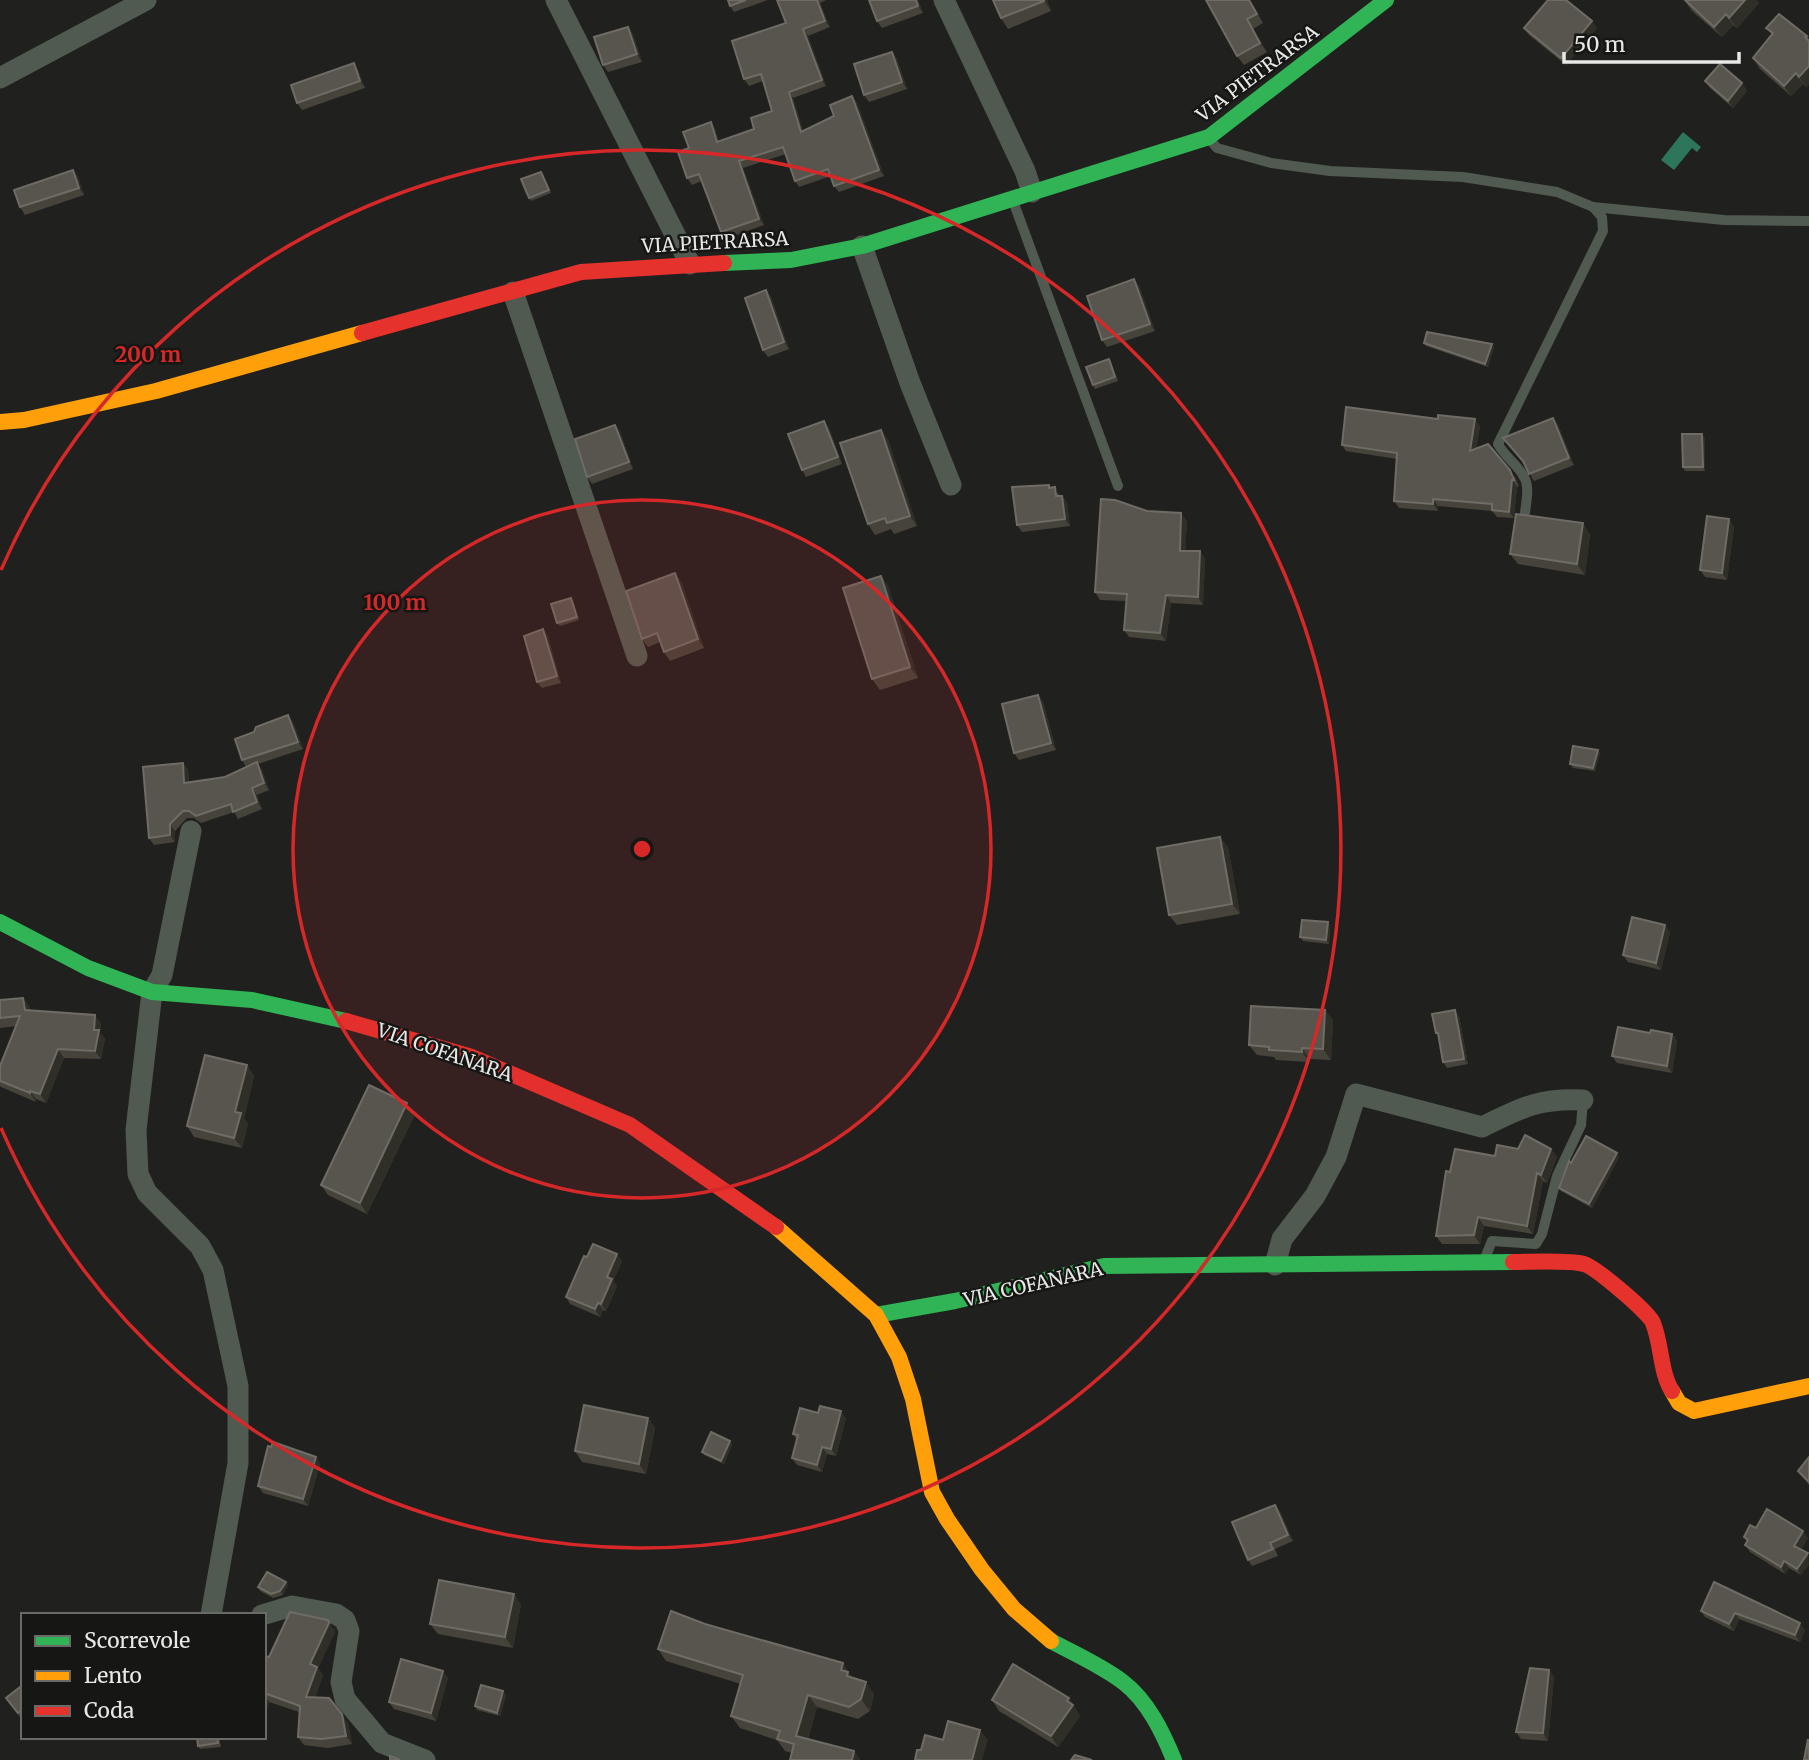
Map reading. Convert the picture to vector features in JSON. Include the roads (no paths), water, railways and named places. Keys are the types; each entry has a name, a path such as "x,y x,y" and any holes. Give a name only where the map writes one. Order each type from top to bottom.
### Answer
{"street":[{"path":"0,78 146,0"},
{"path":"556,0 690,264"},
{"path":"944,0 1025,171 1022,195"},
{"name":"VIA PIETRARSA","path":"0,422 24,421 156,391 581,272 791,260 862,246 1209,137 1386,0"},
{"path":"862,246 910,383 951,485"},
{"path":"513,292 637,656"},
{"path":"191,831 162,975 152,992 136,1130 138,1174 147,1193 200,1246 213,1270 238,1386 239,1463 211,1613"},
{"name":"VIA COFANARA","path":"0,922 88,968 152,992 252,1000 370,1026 472,1057 630,1125 769,1221 876,1315 899,1357 913,1399 932,1492 982,1570 1014,1609 1046,1638 1123,1682 1139,1697 1164,1736 1174,1760"},
{"path":"1275,1265 1282,1239 1315,1196 1336,1157 1356,1094 1482,1127 1522,1107 1555,1099 1583,1100"},
{"name":"VIA COFANARA","path":"876,1315 955,1301 1104,1266 1485,1261 1585,1264 1630,1298 1652,1319 1660,1343 1667,1383 1679,1403 1694,1411 1809,1386"},
{"path":"266,1614 292,1606 336,1614 345,1620 349,1631 341,1682 345,1699 382,1743 425,1760"}],"lane":[{"path":"1209,137 1217,148 1271,163 1330,171 1463,177 1557,192 1593,206 1724,220 1809,221"},
{"path":"1022,195 1118,486"},
{"path":"1525,513 1527,490 1524,477 1505,456 1499,444 1603,231 1602,217 1593,206"},
{"path":"1485,1261 1492,1241 1536,1244 1542,1234 1557,1176 1581,1125 1583,1100"}]}
